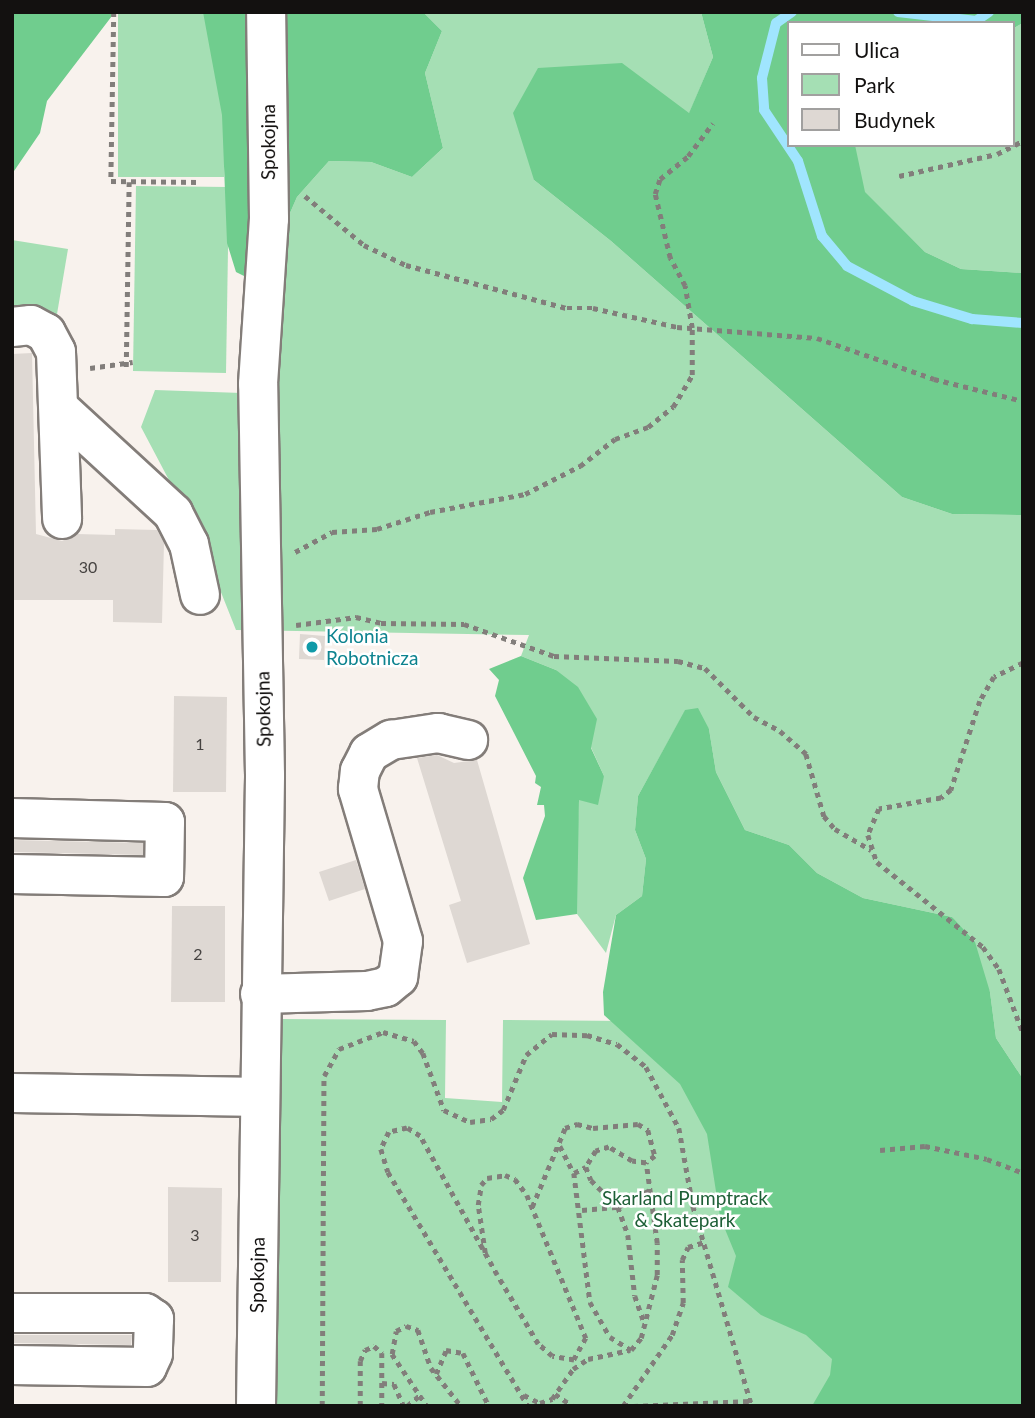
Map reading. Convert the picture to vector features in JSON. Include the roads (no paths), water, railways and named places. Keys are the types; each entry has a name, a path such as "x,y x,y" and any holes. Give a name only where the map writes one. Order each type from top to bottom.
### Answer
{"street":[{"name":"Spokojna","path":"256,1406 260,994 265,897 258,333 270,161 266,12"},
{"path":"12,327 31,325 46,333 56,352 62,519"},
{"path":"60,409 173,513 189,544 200,595"},
{"path":"260,994 367,991 386,987 398,977 403,941 358,789 360,771 369,753 391,740 438,733 468,740"},
{"path":"12,818 166,822 164,877 12,874"},
{"path":"12,1093 260,1097"},
{"path":"12,1313 145,1313 154,1319 153,1354 147,1367 12,1366"}],"waterway":[{"path":"786,143 764,110 762,78 776,23 792,12"},
{"path":"898,12 976,21 989,12"},
{"path":"789,147 798,161 822,236 847,266 913,301 972,319 1023,323"}],"place":[{"name":"Kolonia Robotnicza","path":"312,647"}],"park label":[{"name":"Skarland Pumptrack & Skatepark","path":"685,1209"}]}
